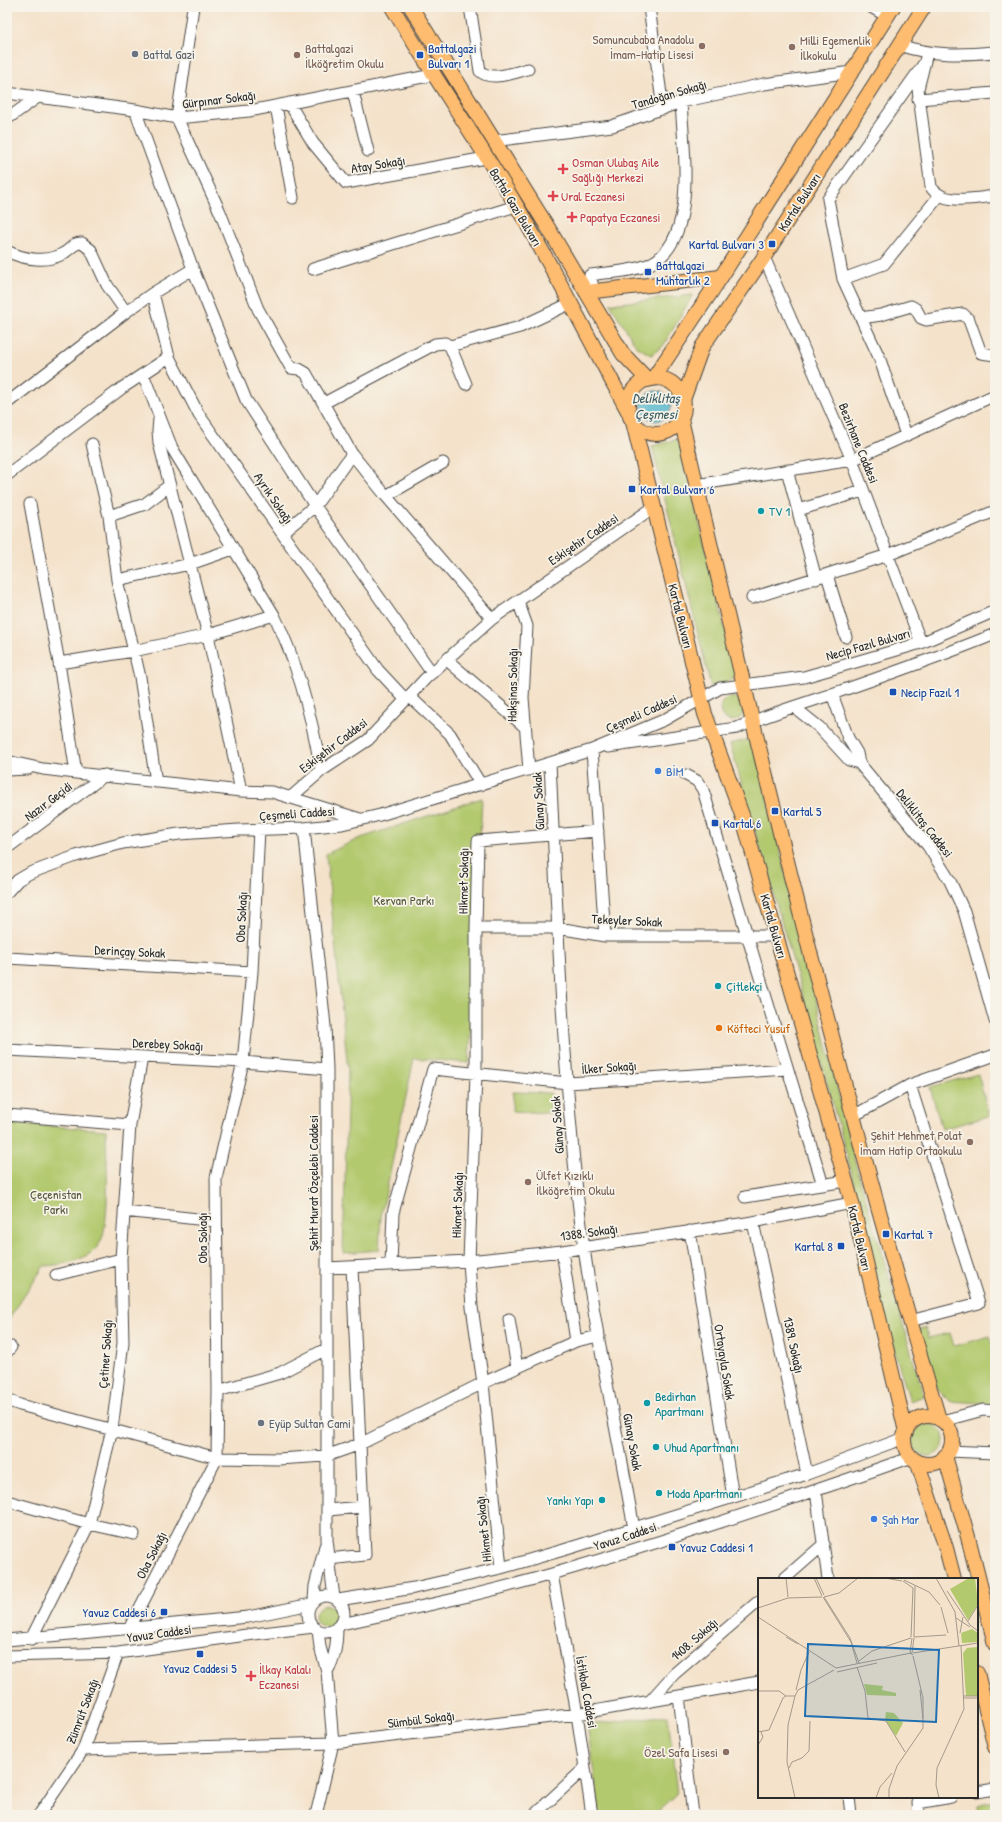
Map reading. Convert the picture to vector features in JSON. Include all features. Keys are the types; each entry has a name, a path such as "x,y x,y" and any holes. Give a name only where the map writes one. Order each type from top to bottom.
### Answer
{"main road":[{"name":"Battal Gazi Bulvarı","path":"392,7 516,206 571,303 631,418"},
{"name":"Battal Gazi Bulvarı","path":"411,7 493,141 590,292 623,354 650,379"},
{"name":"Kartal Bulvarı","path":"683,400 702,347 764,256 924,7"},
{"name":"Kartal Bulvarı","path":"650,379 721,277 890,12"},
{"path":"590,292 721,277"},
{"path":"650,379 666,380 672,383 677,388 683,400 683,413 681,419 672,429 660,434 646,432 640,429 631,418 628,406 632,393 640,383 650,379"},
{"name":"Kartal Bulvarı","path":"631,418 701,700 711,732 742,816 778,936 852,1203 905,1435"},
{"name":"Kartal Bulvarı","path":"681,419 753,721 853,1116 910,1322 940,1420"},
{"path":"914,1459 928,1464 935,1463 947,1454 951,1445 950,1433 940,1420 933,1417 921,1417 910,1424 905,1435 905,1447 914,1459 946,1548 954,1578"},
{"path":"947,1454 995,1644"},
{"path":"978,1677 995,1747"}],"street":[{"path":"193,7 177,118 220,212 249,288 261,314 291,368 299,369 306,373 352,454 386,496 492,619"},
{"path":"470,7 480,71 483,74 491,76 528,69"},
{"path":"649,7 663,109"},
{"path":"871,7 890,12"},
{"path":"899,45 927,53 952,55 995,52"},
{"path":"927,53 918,90 918,99 931,187 939,196 949,199 995,196"},
{"path":"906,435 879,357 843,278 828,199 923,65"},
{"name":"Tandoğan Sokağı","path":"493,141 612,126 680,102 764,84 852,72"},
{"name":"Gürpınar Sokağı","path":"7,93 135,110 177,118 249,111 353,92 433,75"},
{"path":"353,92 368,151"},
{"path":"918,99 995,93"},
{"path":"7,119 38,97"},
{"path":"590,292 590,275 642,267 661,257 670,247 679,223 684,200 680,102"},
{"name":"Atay Sokağı","path":"289,103 313,143 346,183 486,158"},
{"path":"276,106 293,198"},
{"path":"135,110 193,269 246,400 315,506 432,673"},
{"path":"843,278 884,264 939,196"},
{"path":"312,269 516,206"},
{"path":"7,251 29,258 40,260 51,259 66,252 75,244 82,243 91,250 107,285 126,312"},
{"name":"Bezirhane Caddesi","path":"764,256 852,460 921,643"},
{"path":"7,403 126,312 153,293 193,269"},
{"name":"Ayrık Sokağı","path":"153,293 169,357 199,415 378,670 407,698 450,734 481,785"},
{"path":"450,346 520,327 571,303"},
{"path":"861,318 881,315 911,306 916,310 921,318 926,320 962,314 969,320 981,353 995,355"},
{"path":"324,403 435,344 445,343 450,346 466,384"},
{"path":"7,475 122,388 169,357"},
{"path":"143,374 172,448 274,615 289,648 310,717 321,771"},
{"path":"696,485 852,460 995,395"},
{"path":"160,418 158,436 208,635 241,791"},
{"path":"92,444 109,516 117,580 143,693 156,782"},
{"path":"282,533 315,506 352,454"},
{"path":"386,496 443,463"},
{"path":"787,470 798,510 822,577 846,637"},
{"path":"109,516 145,504 170,485"},
{"path":"798,510 864,492"},
{"path":"30,504 59,663 76,773"},
{"name":"Eskişehir Caddesi","path":"290,798 321,771 368,740 432,673 492,619 654,508"},
{"path":"752,598 888,556 995,511"},
{"path":"117,580 190,564 234,549"},
{"name":"Hakşinas Sokağı","path":"518,601 527,626 523,698 529,770"},
{"name":"Necip Fazıl Bulvarı","path":"701,700 716,690 744,684 804,677 921,643 995,611"},
{"path":"59,663 133,651 208,635 274,615"},
{"path":"753,721 966,646 995,634"},
{"path":"448,660 525,727"},
{"name":"Deliklitaş Caddesi","path":"832,694 846,734 857,754 859,763 928,846 950,881 964,911 995,1021"},
{"name":"Çeşmeli Caddesi","path":"7,892 18,880 30,873 76,856 123,843 179,834 304,828 361,820 481,785 592,750 664,720 701,700"},
{"name":"Deliklitaş Caddesi","path":"794,707 819,727 850,760 859,763"},
{"name":"Çeşmeli Caddesi","path":"592,750 737,728 753,721"},
{"path":"7,750 8,764 156,782 241,791 272,792 361,820"},
{"path":"592,750 605,936"},
{"name":"Günay Sokak","path":"550,763 558,928 568,1083 577,1188 584,1248 634,1528"},
{"name":"Nazır Geçidi","path":"7,848 105,775"},
{"path":"686,775 697,781 703,790 823,1185"},
{"name":"Şehit Murat Özçelebi Caddesi","path":"304,828 325,1026 327,1069 326,1510 329,1559 336,1599"},
{"name":"Oba Sokağı","path":"129,1629 217,1458 218,1392 216,1178 242,1062 252,972 259,829"},
{"path":"554,836 598,832"},
{"name":"Hikmet Sokağı","path":"501,1568 483,1382 472,1307 469,1261 476,1074 476,928 478,841 554,836"},
{"name":"Tekeyler Sokak","path":"476,928 558,928 605,936 778,936"},
{"name":"Derinçay Sokak","path":"7,958 252,972"},
{"name":"Derebey Sokağı","path":"7,1050 242,1062 327,1069"},
{"path":"853,1116 910,1085 995,1055"},
{"name":"Çetiner Sokağı","path":"31,1639 88,1524 112,1429 123,1343 121,1259 130,1125 142,1057"},
{"name":"İlker Sokağı","path":"391,1265 393,1213 433,1068 476,1074 568,1083 788,1069"},
{"path":"910,1085 979,1303 910,1322"},
{"path":"7,1115 130,1125"},
{"path":"745,1197 846,1181"},
{"name":"1388. Sokağı","path":"327,1268 469,1261 562,1251 753,1222 852,1203"},
{"path":"124,1211 216,1221"},
{"name":"1389. Sokağı","path":"753,1222 807,1474"},
{"name":"Ortayayla Sokak","path":"690,1231 733,1497"},
{"path":"562,1251 576,1341"},
{"path":"56,1275 121,1259"},
{"path":"329,1559 365,1555 352,1267"},
{"path":"509,1319 517,1368"},
{"path":"7,1400 20,1405 217,1458 278,1459 326,1456 360,1444 483,1382 576,1341 599,1336"},
{"path":"218,1392 280,1373 326,1349"},
{"path":"940,1420 983,1410 995,1411"},
{"name":"Yavuz Caddesi","path":"336,1599 414,1588 501,1568 807,1474 905,1435"},
{"path":"947,1454 995,1453"},
{"name":"Yavuz Caddesi","path":"339,1625 552,1574 914,1459"},
{"path":"816,1491 828,1578"},
{"path":"7,1502 88,1524 134,1534"},
{"path":"326,1510 363,1507"},
{"name":"Şehit Murat Özçelebi Caddesi","path":"313,1602 314,1586 327,1540"},
{"path":"785,1578 824,1544"},
{"name":"İstikbal Caddesi","path":"552,1574 577,1714 592,1815"},
{"path":"316,1815 333,1744 327,1671 316,1628 309,1618 308,1613 313,1602 326,1596 336,1599 343,1609 343,1619 339,1625 331,1666 327,1671"},
{"name":"Yavuz Caddesi","path":"7,1640 31,1639 248,1617 313,1602"},
{"name":"1408. Sokağı","path":"650,1701 674,1674 758,1602"},
{"path":"316,1628 328,1631 339,1625"},
{"name":"Yavuz Caddesi","path":"8,1658 118,1653 316,1628"},
{"name":"Zümrüt Sokağı","path":"39,1815 83,1750 118,1653"},
{"name":"Sümbül Sokağı","path":"83,1750 333,1744 577,1714 758,1682"},
{"path":"679,1696 693,1815"},
{"path":"534,1815 585,1768"},
{"path":"978,1792 995,1789"},
{"path":"849,1798 851,1815"},
{"path":"919,1815 918,1803 946,1798"}],"green space":[{"path":"693,295 663,346 651,355 636,346 610,304"},
{"path":"679,439 737,678 711,687 652,446"},
{"path":"732,697 741,700 744,709 741,718 732,721 723,718 720,709 723,700"},
{"path":"753,738 856,1166 924,1396 910,1401 878,1298 850,1167 805,1003 730,744"},
{"name":"Kervan Parkı","path":"482,798 469,1063 414,1058 381,1216 379,1250 343,1253 348,1070 326,854 358,839"},
{"path":"978,1074 989,1116 942,1129 930,1087"},
{"path":"513,1092 551,1093 550,1113 512,1111"},
{"name":"Çeçenistan Parkı","path":"7,1123 106,1130 107,1208 102,1237 98,1246 80,1259 58,1265 44,1266 7,1322"},
{"path":"926,1328 928,1338 950,1333 954,1346 990,1336 995,1351 995,1404 949,1401 937,1389 915,1331"},
{"path":"925,1424 931,1424 940,1428 944,1440 940,1452 931,1456 925,1456 916,1452 912,1443 912,1437 916,1428"},
{"path":"326,1605 334,1608 337,1616 334,1624 326,1627 318,1624 315,1616 318,1608"},
{"path":"668,1715 677,1794 654,1815 600,1815 587,1725"},
{"path":"994,1801 995,1815 979,1815 978,1806"}],"water":[{"name":"Deliklitaş Çeşmesi","path":"656,391 667,395 671,406 667,417 656,421 645,417 641,406 645,395"}],"place":[{"name":"Somuncubaba Anadolu İmam-Hatip Lisesi","path":"702,46"},
{"name":"Milli Egemenlik İlkokulu","path":"792,47"},
{"name":"Battal Gazi","path":"135,54"},
{"name":"Battalgazi İlköğretim Okulu","path":"297,55"},
{"name":"Battalgazi Bulvarı 1","path":"420,55"},
{"name":"Osman Ulubaş Aile Sağlığı Merkezi","path":"563,169"},
{"name":"Ural Eczanesi","path":"553,196"},
{"name":"Papatya Eczanesi","path":"572,217"},
{"name":"Kartal Bulvarı 3","path":"772,244"},
{"name":"Battalgazi Muhtarlık 2","path":"648,272"},
{"name":"Kartal Bulvarı 6","path":"632,489"},
{"name":"TV 1","path":"761,511"},
{"name":"Necip Fazıl 1","path":"893,692"},
{"name":"BİM","path":"658,771"},
{"name":"Kartal 5","path":"775,811"},
{"name":"Kartal 6","path":"715,823"},
{"name":"Çitlekçi","path":"718,986"},
{"name":"Köfteci Yusuf","path":"719,1028"},
{"name":"Şehit Mehmet Polat İmam Hatip Ortaokulu","path":"970,1142"},
{"name":"Ülfet Kızıklı İlköğretim Okulu","path":"528,1182"},
{"name":"Kartal 7","path":"886,1234"},
{"name":"Kartal 8","path":"841,1246"},
{"name":"Bedirhan Apartmanı","path":"647,1403"},
{"name":"Eyüp Sultan Cami","path":"261,1423"},
{"name":"Uhud Apartmanı","path":"656,1447"},
{"name":"Moda Apartmanı","path":"659,1493"},
{"name":"Yankı Yapı","path":"602,1500"},
{"name":"Şah Mar","path":"874,1519"},
{"name":"Yavuz Caddesi 1","path":"672,1547"},
{"name":"Yavuz Caddesi 6","path":"164,1612"},
{"name":"Yavuz Caddesi 5","path":"200,1654"},
{"name":"İlkay Kalalı Eczanesi","path":"251,1676"},
{"name":"Özel Safa Lisesi","path":"726,1752"}]}
